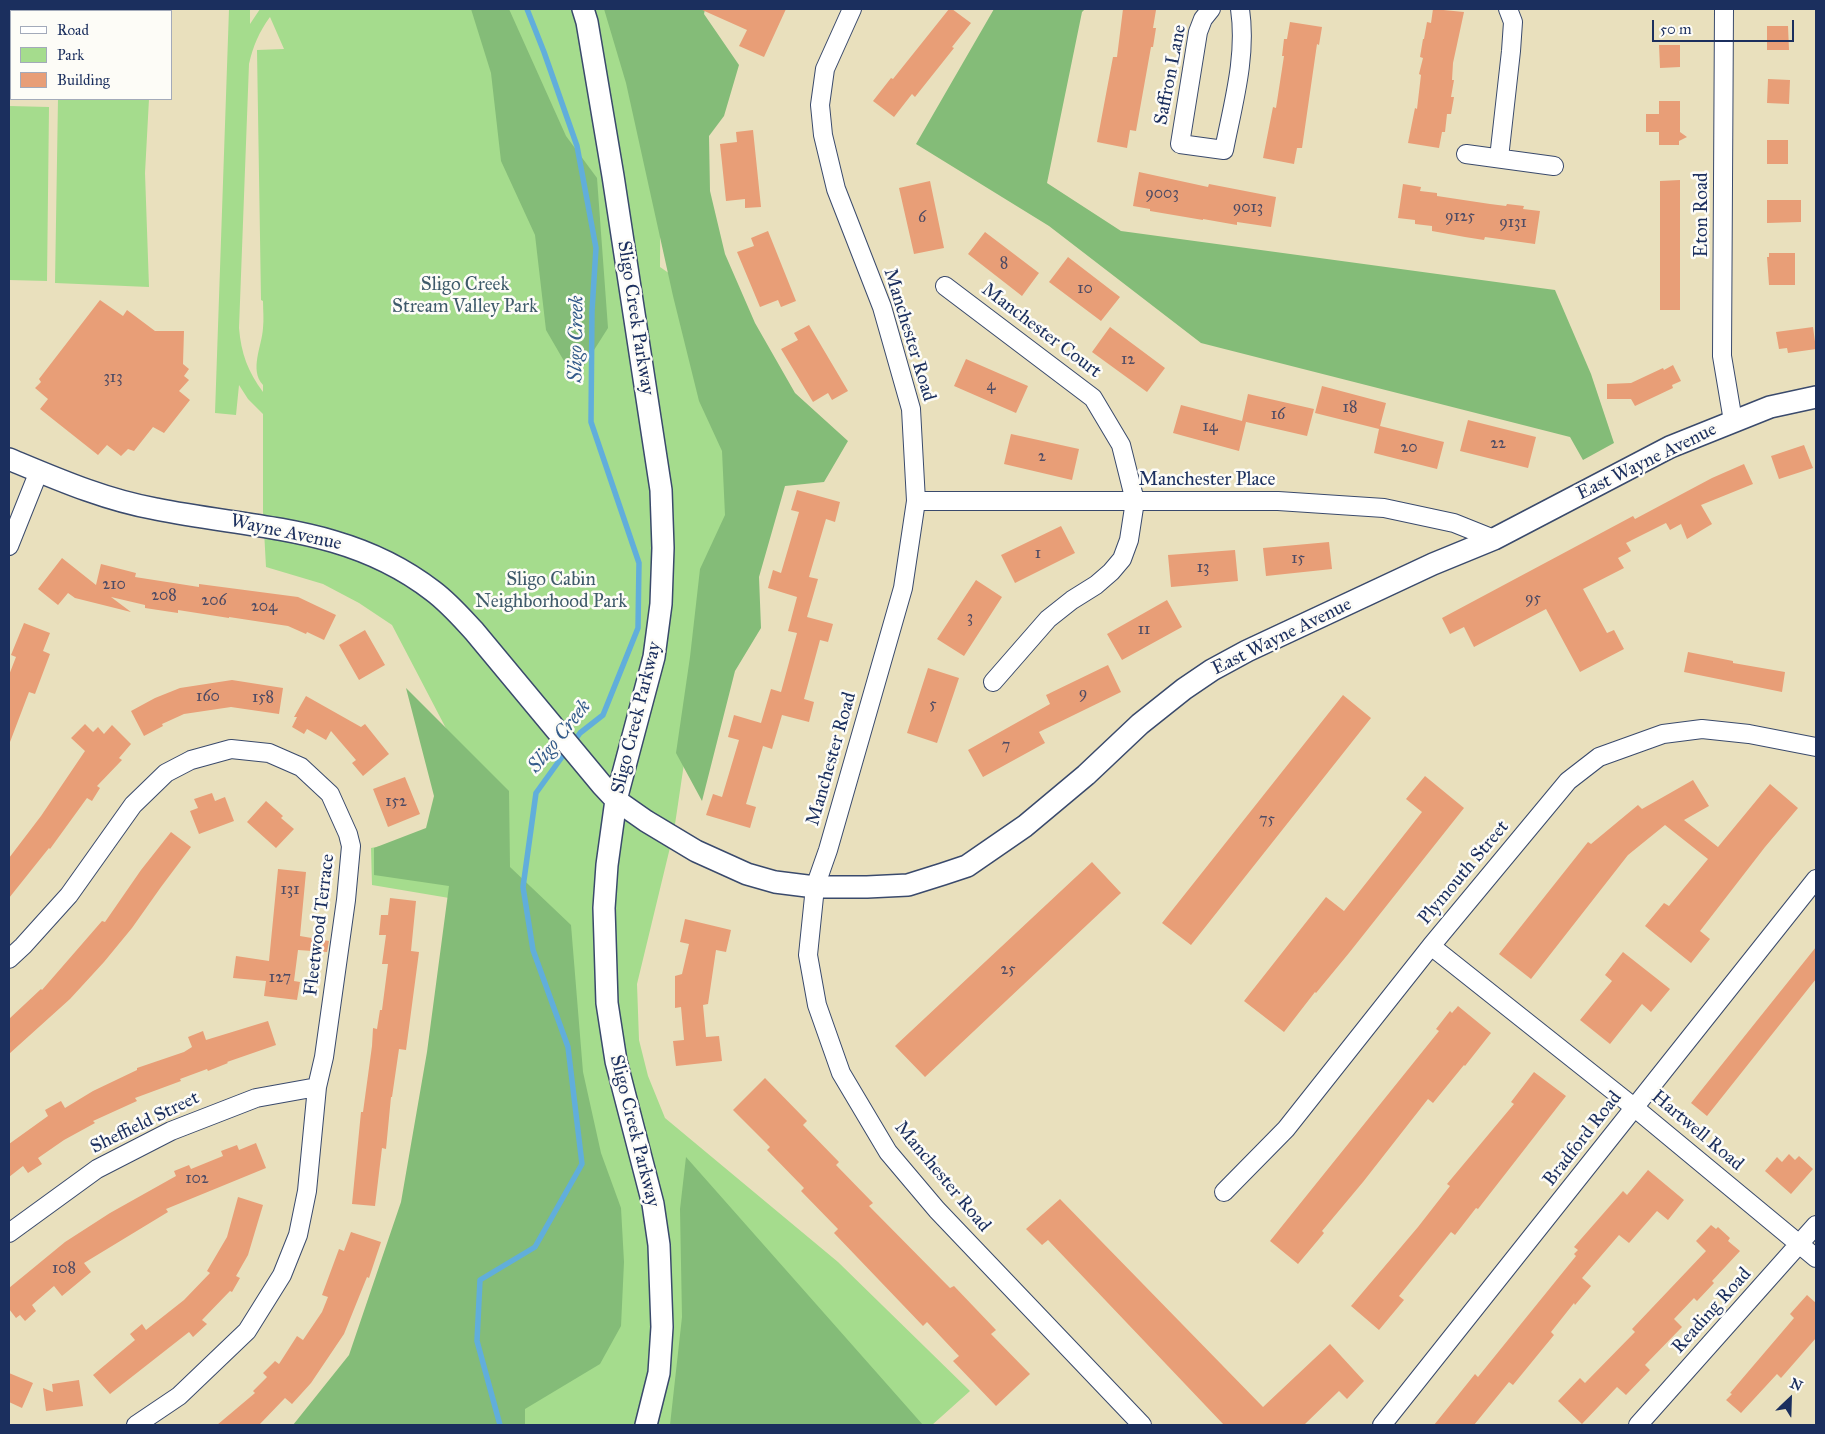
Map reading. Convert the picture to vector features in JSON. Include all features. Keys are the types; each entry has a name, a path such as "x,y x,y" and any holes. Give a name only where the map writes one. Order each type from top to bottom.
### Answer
{"street":[{"name":"Sligo Creek Parkway","path":"583,9 587,22 613,176 661,490 663,539 661,604 654,657 616,800 607,865 604,908 607,1003 616,1061 652,1204 659,1245 662,1327 658,1373 646,1425"},
{"name":"Manchester Road","path":"852,9 825,70 820,105 823,135 836,189 882,307 911,409 916,501 903,588 816,887 808,955 817,1005 841,1073 888,1152 937,1210 1142,1425"},
{"name":"Saffron Lane","path":"1211,9 1203,19 1198,32 1180,144 1224,150 1240,70 1242,20 1240,9"},
{"path":"1499,158 1511,50 1512,22 1508,9"},
{"name":"Eton Road","path":"1724,9 1722,356 1733,420"},
{"path":"1466,154 1554,166"},
{"name":"Manchester Court","path":"945,286 1094,398 1121,445 1135,501"},
{"name":"East Wayne Avenue","path":"616,800 646,821 696,851 747,874 775,882 841,888 908,885 967,866 1025,826 1086,775 1140,724 1212,670 1247,651 1433,564 1494,539 1670,447 1733,420 1770,407 1816,396"},
{"name":"Wayne Avenue","path":"9,459 129,504 294,531 332,540 372,554 418,580 453,608 616,800"},
{"path":"9,546 38,471"},
{"name":"Manchester Place","path":"916,501 1278,501 1384,508 1454,523 1494,539"},
{"path":"993,682 1048,619 1072,600 1096,585 1122,559 1129,540 1135,501"},
{"name":"Plymouth Street","path":"1224,1192 1286,1129 1431,946 1568,781 1599,757 1663,734 1702,729 1749,734 1816,747"},
{"name":"Fleetwood Terrace","path":"9,959 24,946 69,895 133,806 166,773 191,760 231,749 268,753 301,767 330,794 348,834 351,846 346,900 324,1057 317,1088 307,1192 298,1235 282,1275 247,1331 179,1396 136,1425"},
{"name":"Bradford Road","path":"1382,1425 1816,879"},
{"name":"Hartwell Road","path":"1431,946 1635,1108 1816,1258"},
{"name":"Sheffield Street","path":"9,1233 97,1169 172,1131 256,1098 317,1088"},
{"name":"Reading Road","path":"1638,1425 1816,1225"}],"green space":[{"name":"Sligo Creek Stream Valley Park","path":"229,9 250,9 250,24 260,9 647,9 661,88 660,267 715,305 759,359 686,750 674,831 637,984 639,1040 648,1076 665,1118 838,1262 970,1391 932,1425 316,1425 381,1324 467,901 372,885 371,848 477,827 462,759 392,625 359,603 323,584 266,567 263,512 263,414 248,399 239,385 236,415 215,413","holes":["270,17 284,49 257,50 261,300 263,301 262,335 257,358 257,372 263,385 263,392 246,362 241,346 239,328 249,64 257,39"]},
{"path":"471,9 509,9 566,136 597,178 608,328 575,380 546,330 535,235 501,161 491,73"},
{"path":"604,9 705,9 704,14 739,65 724,116 709,136 710,191 725,254 755,323 795,393 848,441 824,482 785,486 759,577 761,628 735,671 702,801 676,753 700,569 725,515 722,451 699,401 673,296 626,83"},
{"path":"994,9 1085,9 1082,12 1047,183 1121,231 1555,290 1591,374 1614,443 1583,460 1570,437 1201,343 1049,226 916,144"},
{"path":"58,100 149,100 145,173 149,287 55,283"},
{"path":"9,106 49,107 47,281 9,280"},
{"path":"406,688 509,791 510,867 571,925 583,1072 601,1153 621,1208 624,1262 621,1326 600,1364 525,1409 525,1425 293,1425 349,1355 401,1202 427,1052 449,886 374,875 374,848 426,828 434,796"},
{"path":"686,1157 923,1425 670,1425 682,1317 680,1209"}],"building":[{"path":"700,9 786,9 764,57 739,46 747,30"},
{"path":"949,9 952,9 971,23 952,47 954,48 915,97 912,94 894,117 873,101"},
{"path":"1123,9 1156,10 1153,28 1156,28 1153,47 1151,47 1136,131 1130,130 1127,148 1097,142 1113,57 1117,57"},
{"path":"1433,9 1464,12 1453,63 1452,80 1454,80 1451,97 1454,97 1451,114 1447,114 1445,132 1442,132 1439,148 1408,143 1415,108 1417,109 1421,75 1419,74 1423,58 1420,57 1423,39 1427,22 1431,23"},
{"path":"1290,22 1322,27 1319,45 1317,44 1302,148 1297,148 1294,164 1263,158 1273,107 1276,108 1284,56 1282,56 1284,39 1287,39"},
{"path":"1767,26 1788,26 1789,50 1767,50"},
{"path":"1659,45 1680,45 1680,67 1660,68"},
{"path":"1768,79 1790,80 1789,104 1767,103"},
{"path":"1659,101 1680,101 1680,132 1687,137 1679,141 1679,145 1659,145 1659,132 1646,132 1646,114 1659,114"},
{"path":"753,130 761,207 745,208 745,199 726,201 720,144 737,142 736,132"},
{"path":"1767,140 1788,140 1788,164 1767,164"},
{"path":"1139,172 1208,187 1209,184 1276,197 1271,227 1203,220 1150,211 1150,209 1133,206"},
{"path":"1680,180 1680,310 1660,310 1660,181"},
{"path":"930,181 944,248 914,254 899,188"},
{"path":"1403,184 1421,187 1420,191 1437,193 1437,196 1506,206 1507,204 1524,206 1523,209 1540,211 1535,244 1485,237 1484,240 1432,231 1432,226 1415,224 1415,220 1398,218"},
{"path":"1767,200 1801,200 1801,222 1767,223"},
{"path":"768,231 796,301 781,307 778,300 760,307 737,252 754,246 751,238"},
{"path":"985,232 1039,273 1022,296 968,254"},
{"path":"1769,253 1795,253 1795,285 1769,285 1767,257 1769,257"},
{"path":"1068,257 1120,297 1101,321 1049,282"},
{"path":"100,300 123,316 127,310 155,331 184,331 183,364 189,369 184,376 189,380 179,391 190,400 164,433 153,427 134,451 128,449 121,456 107,445 98,455 40,409 48,399 35,388 41,382 39,379"},
{"path":"809,325 848,391 832,400 828,393 813,402 781,349 798,340 794,333"},
{"path":"1110,327 1165,368 1147,392 1092,352"},
{"path":"1813,327 1816,349 1788,353 1787,348 1779,349 1776,332"},
{"path":"966,359 1028,386 1016,413 954,386"},
{"path":"1673,365 1681,381 1672,385 1673,388 1635,406 1631,399 1607,399 1607,384 1631,383"},
{"path":"1322,386 1386,403 1380,426 1444,442 1437,469 1374,453 1379,429 1315,413"},
{"path":"1248,394 1314,409 1307,436 1242,421"},
{"path":"1181,405 1246,422 1239,451 1173,433"},
{"path":"1468,420 1536,437 1528,468 1460,451"},
{"path":"1011,434 1079,449 1072,480 1004,464"},
{"path":"1804,445 1813,468 1779,479 1771,456"},
{"path":"1744,464 1753,484 1701,505 1712,524 1687,539 1681,524 1670,530 1666,523 1626,543 1631,551 1618,558 1624,568 1583,589 1607,633 1614,630 1624,649 1580,672 1546,609 1474,647 1464,627 1450,634 1442,618 1633,516 1635,519 1712,478"},
{"path":"797,490 840,502 835,522 826,519 809,577 818,579 807,617 833,624 828,642 820,640 804,699 814,702 809,722 782,715 772,749 763,746 746,804 756,807 750,828 706,815 713,794 722,797 739,740 728,737 734,715 761,723 771,689 781,692 797,633 788,631 797,597 768,588 773,570 781,573 799,512 791,510"},
{"path":"1061,526 1075,553 1015,583 1001,555"},
{"path":"1329,542 1332,569 1266,576 1263,548"},
{"path":"1235,550 1238,581 1171,587 1168,555"},
{"path":"62,558 96,585 101,564 136,573 135,577 199,587 199,584 298,597 336,615 324,640 288,626 178,610 178,613 145,608 145,605 111,597 131,612 75,598 68,593 58,605 38,589"},
{"path":"976,580 1002,597 964,656 937,639"},
{"path":"1167,600 1182,627 1122,660 1107,634"},
{"path":"24,623 50,633 43,651 50,654 35,694 29,692 9,742 9,675 16,657 11,655"},
{"path":"365,630 385,665 359,680 339,645"},
{"path":"1688,652 1733,661 1733,663 1785,672 1782,692 1684,672"},
{"path":"1108,665 1121,692 1039,732 1045,743 983,777 968,750 1050,704 1046,695"},
{"path":"928,668 959,678 937,743 907,733"},
{"path":"232,680 283,688 279,714 231,707 184,714 162,724 163,726 144,736 131,711 155,698 180,688"},
{"path":"1343,695 1371,718 1191,945 1162,923"},
{"path":"306,696 361,727 365,724 389,754 363,776 352,763 356,760 331,731 326,740 307,729 304,734 292,727 297,717 294,717"},
{"path":"85,724 93,732 98,727 104,734 112,725 131,744 119,758 122,760 97,786 100,788 92,801 87,798 50,849 9,898 9,858 41,816 85,751 71,738"},
{"path":"1425,776 1464,808 1284,1032 1244,1001 1326,897 1344,911 1422,812 1406,799"},
{"path":"405,777 420,814 388,827 373,789"},
{"path":"1693,780 1709,806 1684,820 1718,847 1770,784 1798,808 1765,847 1700,931 1710,939 1691,963 1645,926 1664,903 1669,906 1708,859 1665,825 1628,855 1531,979 1499,954 1588,842 1591,844 1638,805 1642,809"},
{"path":"212,793 215,801 225,797 234,821 199,834 190,811 198,808 194,799"},
{"path":"266,801 294,829 276,848 247,822"},
{"path":"171,832 191,847 132,928 70,999 9,1054 9,1019 42,990 102,921 105,922 141,870"},
{"path":"1092,862 1121,893 925,1077 895,1046"},
{"path":"278,869 306,872 300,936 329,941 327,952 298,950 294,981 300,982 297,1000 264,996 266,981 233,978 236,956 269,961"},
{"path":"390,898 416,901 411,951 419,952 406,1050 399,1049 391,1097 386,1149 382,1148 375,1206 352,1204 361,1112 363,1112 373,1028 377,1029 380,1010 382,1010 388,964 382,964 386,935 379,935 381,915 388,915"},
{"path":"685,919 731,930 726,952 716,950 708,1004 703,1005 706,1037 719,1036 722,1061 676,1066 673,1041 684,1040 681,1007 675,1008 675,976 682,974 689,944 680,942"},
{"path":"1816,947 1816,979 1707,1116 1691,1103"},
{"path":"1623,952 1670,989 1651,1012 1642,1004 1610,1044 1580,1020 1612,981 1605,975"},
{"path":"1458,1006 1491,1033 1433,1103 1428,1099 1322,1231 1324,1233 1298,1264 1270,1241 1439,1031 1436,1029 1450,1011 1452,1013"},
{"path":"268,1021 276,1045 227,1062 208,1071 207,1069 180,1079 181,1081 135,1098 137,1101 93,1121 95,1123 64,1140 38,1158 42,1164 28,1173 23,1166 9,1177 9,1144 48,1116 45,1110 61,1101 65,1108 93,1091 137,1070 137,1068 184,1052 192,1047 188,1037 203,1031 206,1040"},
{"path":"1534,1072 1566,1096 1478,1209 1476,1208 1455,1235 1451,1232 1399,1296 1404,1300 1379,1330 1351,1306 1418,1227 1450,1186 1447,1184 1514,1104 1511,1102"},
{"path":"765,1078 807,1121 803,1125 839,1162 836,1165 873,1203 869,1206 950,1288 954,1286 996,1330 991,1334 1030,1374 996,1406 953,1361 959,1356 927,1322 923,1326 834,1233 838,1229 801,1191 804,1188 767,1150 770,1147 733,1110"},
{"path":"256,1143 266,1168 166,1209 168,1212 84,1263 91,1272 62,1296 54,1286 32,1305 36,1311 25,1321 20,1315 16,1318 9,1309 9,1288 65,1242 110,1213 176,1176 174,1171 189,1165 191,1169 223,1156 221,1151 237,1145 239,1150"},
{"path":"1789,1154 1795,1160 1799,1156 1813,1169 1791,1194 1765,1171 1777,1157 1782,1162"},
{"path":"1648,1170 1684,1200 1668,1220 1657,1211 1629,1243 1619,1235 1582,1278 1591,1286 1575,1305 1574,1303 1551,1332 1554,1335 1513,1385 1509,1382 1474,1425 1434,1425 1475,1374 1478,1377 1576,1256 1574,1254 1578,1250 1574,1247 1623,1191 1627,1195"},
{"path":"238,1197 263,1205 248,1255 236,1276 240,1278 232,1292 230,1291 202,1320 207,1324 193,1337 189,1332 110,1394 93,1375 135,1340 130,1334 142,1324 146,1330 184,1300 210,1273 207,1271 227,1237"},
{"path":"1060,1199 1263,1407 1330,1344 1364,1381 1347,1399 1339,1391 1304,1425 1224,1425 1048,1240 1042,1245 1026,1229"},
{"path":"1711,1225 1716,1229 1718,1227 1730,1238 1728,1241 1740,1251 1712,1281 1714,1283 1697,1301 1694,1298 1674,1319 1682,1327 1645,1365 1650,1370 1626,1395 1617,1387 1582,1424 1558,1401 1580,1378 1585,1383 1635,1332 1632,1329 1706,1251 1696,1241"},
{"path":"351,1232 381,1242 369,1278 367,1277 344,1334 311,1383 292,1404 285,1398 259,1425 217,1425 255,1393 253,1391 267,1377 263,1373 275,1361 279,1364 297,1336 303,1340 322,1312 328,1297 322,1295 339,1249 344,1251"},
{"path":"1807,1295 1816,1303 1816,1338 1781,1378 1777,1374 1741,1413 1726,1400 1794,1318 1790,1314"},
{"path":"9,1373 33,1383 22,1408 9,1402"},
{"path":"79,1380 83,1406 46,1411 43,1388 53,1392 52,1384"}],"waterway":[{"name":"Sligo Creek","path":"527,9 577,146 596,248 592,311 591,422 639,563 638,628 603,715 580,733 573,743"},
{"name":"Sligo Creek","path":"500,1425 477,1341 480,1280 535,1247 582,1164 568,1047 533,950 523,887 536,793 567,750"}],"park label":[{"name":"Sligo Cabin Neighborhood Park","path":"551,591"}]}
